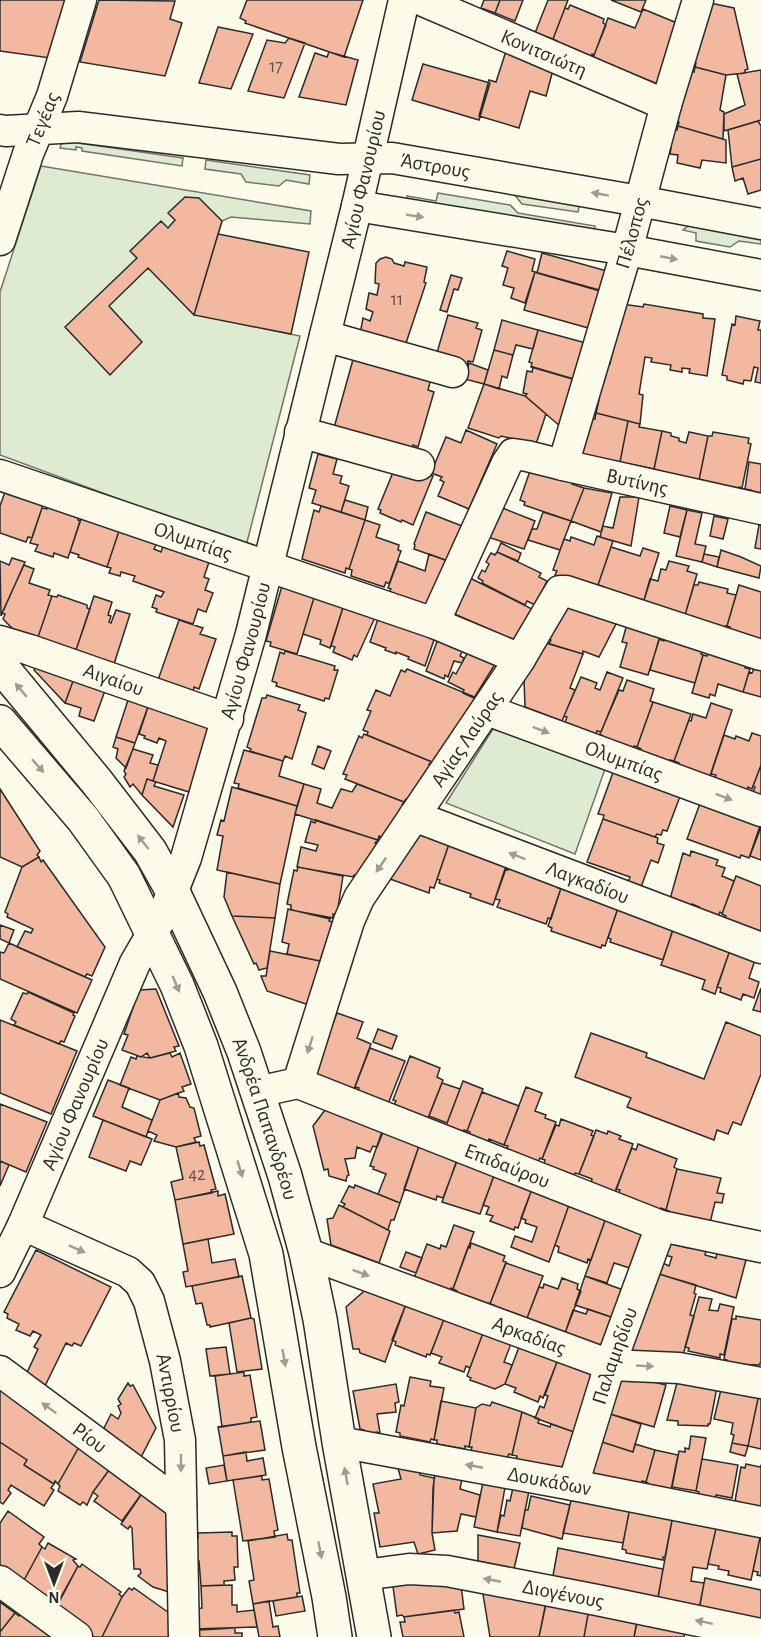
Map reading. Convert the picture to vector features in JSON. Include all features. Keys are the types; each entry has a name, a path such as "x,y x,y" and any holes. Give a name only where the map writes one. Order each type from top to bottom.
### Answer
{"main road":[{"name":"Ανδρέα Παπανδρέου","path":"0,665 97,782 150,851 173,892 220,992 244,1052 285,1176 306,1253 320,1319 339,1442 374,1637"},
{"name":"Ανδρέα Παπανδρέου","path":"1,726 83,819 124,876 177,985 201,1046 266,1254 335,1637"}],"street":[{"name":"Τεγέας","path":"0,240 28,154 52,96 81,0"},
{"name":"Αγίου Φανουρίου","path":"0,1272 13,1233 135,963 164,913 194,835 251,634 357,206 404,0"},
{"name":"Κονιτσιώτη","path":"421,0 666,105"},
{"name":"Πέλοπος","path":"563,465 698,0"},
{"name":"Άστρους","path":"0,130 78,127 339,159 392,158 639,201 761,225"},
{"path":"357,206 627,250 761,275"},
{"path":"325,336 453,372"},
{"path":"300,432 419,465"},
{"name":"Βυτίνης","path":"434,623 513,454 761,509"},
{"name":"Ολυμπίας","path":"0,475 434,623 520,659"},
{"name":"Αγίας Λαύρας","path":"298,1083 349,921 359,898 487,710 560,591 566,591 761,655"},
{"name":"Αιγαίου","path":"0,641 228,719"},
{"name":"Ολυμπίας","path":"487,710 761,811"},
{"name":"Λαγκαδίου","path":"414,816 761,948"},
{"path":"257,1092 298,1083"},
{"name":"Επιδαύρου","path":"298,1083 661,1226 761,1247"},
{"name":"Παλαμηδίου","path":"573,1485 610,1365 661,1226"},
{"name":"Αντιρρίου","path":"13,1233 128,1272 140,1283 149,1301 165,1361 180,1440 183,1637"},
{"name":"Αρκαδίας","path":"306,1253 610,1365 679,1368 761,1383"},
{"name":"Ρίου","path":"0,1371 181,1505"},
{"name":"Δουκάδων","path":"339,1442 761,1522"},
{"name":"Διογένους","path":"364,1575 409,1569 447,1571 597,1600 752,1634"},
{"path":"0,1581 77,1637"}],"green space":[{"path":"71,142 183,158 182,166 82,151 82,148 76,147 76,150 60,148 61,144"},
{"path":"206,160 310,175 309,184 286,180 279,186 246,182 241,174 205,169"},
{"path":"41,166 311,211 310,224 231,217 222,221 194,314 300,336 246,546 0,455 0,292"},
{"path":"423,170 579,206 578,212 522,204 514,194 421,178"},
{"path":"438,193 510,205 518,213 595,226 593,237 411,205 407,196 436,201"},
{"path":"691,224 761,236 761,244 739,241 730,247 696,241 696,233 683,230"},
{"path":"493,729 605,769 575,854 446,803"}],"building":[{"path":"0,0 69,0 50,58 0,51"},
{"path":"99,0 175,1 170,19 182,23 165,76 80,62"},
{"path":"247,0 363,0 344,57 245,23 246,21 240,18"},
{"path":"484,0 500,0 495,13 481,8"},
{"path":"500,0 523,0 515,21 495,13"},
{"path":"548,0 568,0 553,39 535,33"},
{"path":"611,0 646,0 641,12"},
{"path":"710,3 734,8 748,69 745,73 726,75 695,67 696,63 693,62"},
{"path":"570,5 604,19 603,23 606,25 594,55 592,54 591,57 556,43 557,41 553,39 565,8 568,9"},
{"path":"643,9 677,23 660,85 593,58 608,18 635,28"},
{"path":"218,27 253,34 231,89 199,83"},
{"path":"289,38 305,43 284,98 248,91 267,40 285,43"},
{"path":"506,51 553,70 546,96 530,91 519,128 479,116 489,80 496,82"},
{"path":"329,52 358,60 346,105 299,97 315,53 327,57"},
{"path":"423,64 490,83 479,120 412,100"},
{"path":"695,67 726,75 720,110 724,112 723,139 678,126 679,122 674,121 690,71 694,72"},
{"path":"761,70 761,120 724,131 724,114 745,105 737,74"},
{"path":"758,121 761,126 761,159 732,167 728,130"},
{"path":"678,126 726,140 726,163 702,160 700,168 677,163 678,155 670,154 671,148 669,147 674,129 677,130"},
{"path":"761,159 761,190 748,194 743,178 735,181 732,167"},
{"path":"185,197 199,198 222,221 194,315 148,268 109,306 142,342 110,375 65,327 137,258 130,251 161,221 168,228 175,220 168,213"},
{"path":"218,234 309,252 291,334 194,315"},
{"path":"507,251 535,259 532,271 535,272 525,303 511,298 514,288 503,285 508,268 502,266"},
{"path":"542,253 607,271 600,291 537,273"},
{"path":"386,257 404,266 405,262 427,267 424,282 426,283 405,346 360,334 363,318 370,321 373,312 366,309 369,293 377,295 379,284 375,283 376,263"},
{"path":"535,272 603,291 592,329 524,310"},
{"path":"451,275 462,278 458,290 454,289 447,312 440,310"},
{"path":"622,304 643,307 644,304 703,314 703,318 715,319 707,376 689,373 690,369 682,368 682,372 670,370 671,365 651,362 652,358 645,357 639,394 643,395 640,424 596,413 599,400 595,400 604,363 610,364"},
{"path":"448,315 478,323 476,328 482,330 473,362 468,361 467,365 436,356"},
{"path":"736,316 760,321 758,330 761,330 761,383 755,382 758,368 754,367 751,381 744,380 743,384 727,380 727,376 722,375 732,324 735,325"},
{"path":"502,320 538,330 533,349 516,345 513,355 494,350"},
{"path":"538,330 586,343 576,380 531,367 532,363 529,362"},
{"path":"494,350 513,355 507,378 502,376 499,389 484,384"},
{"path":"354,356 431,378 428,390 434,392 418,447 413,445 410,456 332,435"},
{"path":"469,363 488,370 484,384 465,379"},
{"path":"533,367 574,379 561,427 525,396 527,394 523,393 527,371 532,372"},
{"path":"484,384 525,396 546,414 536,444 501,436 499,438 468,428"},
{"path":"596,413 628,421 620,462 581,454 590,418 595,419"},
{"path":"628,421 640,424 639,427 662,431 654,469 620,462"},
{"path":"466,430 497,444 469,509 438,496 444,482 440,480 442,477 431,473 446,437 461,443"},
{"path":"662,431 671,433 671,436 686,443 689,432 708,436 699,480 657,474 658,470 654,469"},
{"path":"713,432 749,438 748,443 751,444 742,488 739,487 738,492 702,485 703,480 699,480 708,436 712,436"},
{"path":"318,454 337,459 333,474 342,476 340,483 349,486 341,512 312,503 316,490 309,488"},
{"path":"749,462 761,464 761,495 750,493 751,490 745,489"},
{"path":"396,465 433,476 413,525 380,513 381,510 378,509"},
{"path":"532,465 574,480 572,484 584,488 571,521 524,505 525,502 520,500"},
{"path":"7,486 45,499 32,538 28,537 26,542 0,533 0,506"},
{"path":"584,488 612,493 601,532 571,521"},
{"path":"620,497 639,497 631,546 600,537 603,526 613,528"},
{"path":"345,500 368,507 365,520 341,512"},
{"path":"48,506 78,514 80,521 68,558 54,553 53,557 35,551 38,545 30,543 42,508 47,509"},
{"path":"321,506 365,520 349,569 346,568 345,573 302,559 314,510 319,512"},
{"path":"670,506 687,510 680,537 664,533"},
{"path":"500,507 535,521 524,549 488,537"},
{"path":"687,510 702,513 695,544 706,546 702,562 676,556"},
{"path":"426,512 462,526 448,561 414,549"},
{"path":"543,512 571,521 560,550 528,540 532,529 537,529"},
{"path":"83,513 121,525 107,567 70,552"},
{"path":"714,516 728,519 723,539 710,536"},
{"path":"365,520 380,525 376,537 399,545 398,550 401,551 389,584 386,582 384,587 351,576 352,570 349,569"},
{"path":"759,525 761,525 761,549 755,548"},
{"path":"119,531 158,540 154,549 161,552 164,543 184,549 183,554 209,562 204,577 209,579 205,590 213,593 206,612 198,609 193,624 156,612 157,609 152,607 156,595 161,597 164,592 133,581 135,576 121,572 120,576 109,573 111,568 107,567"},
{"path":"597,536 613,541 598,585 594,588 555,575 557,571 553,570 564,539 570,541 571,537 594,545"},
{"path":"501,543 521,553 518,561 497,552"},
{"path":"611,547 640,556 643,548 659,553 644,600 640,599 639,603 600,591 602,586 598,585"},
{"path":"721,550 761,566 759,578 717,567"},
{"path":"497,552 541,573 539,577 547,581 535,605 527,601 525,605 482,583 483,581 478,578 482,570 485,572 489,564 486,562 491,553 495,555"},
{"path":"429,554 448,561 430,607 389,593 391,589 388,588 398,561 425,571"},
{"path":"704,554 719,557 717,567 702,562"},
{"path":"12,558 25,562 1,616 0,561 9,565"},
{"path":"669,561 689,566 687,571 697,574 685,615 645,605 644,600 650,579 658,581 661,569 666,570"},
{"path":"24,565 34,569 29,583 50,590 48,595 52,596 38,637 20,636 3,619 5,614 2,613"},
{"path":"470,578 534,610 519,642 452,613"},
{"path":"284,579 316,591 297,654 270,646 271,642 266,641"},
{"path":"699,582 728,589 727,593 736,595 727,626 724,629 685,615 694,585 698,585"},
{"path":"739,585 761,592 761,642 728,633 730,627 727,626"},
{"path":"316,591 345,601 330,648 320,644 321,640 303,634"},
{"path":"58,595 87,605 90,609 76,650 73,649 72,652 38,637 52,596 57,597"},
{"path":"94,596 112,602 108,615 111,616 109,622 111,623 116,610 130,614 114,664 77,656 79,651 76,650"},
{"path":"345,601 377,613 357,657 354,655 352,660 333,652 335,647 331,646"},
{"path":"568,603 615,620 613,622 616,624 599,657 549,644 551,640 547,638"},
{"path":"380,613 435,637 425,666 408,659 409,657 385,650 386,648 370,642"},
{"path":"179,620 203,628 200,634 216,639 199,689 194,687 193,692 158,680"},
{"path":"627,624 661,634 648,675 620,667 627,643 622,642"},
{"path":"665,638 703,649 695,683 650,670 659,639 664,641"},
{"path":"438,639 464,648 460,656 464,658 462,663 454,661 448,677 445,675 444,679 426,671"},
{"path":"547,643 583,654 570,688 575,690 562,721 525,707 524,679"},
{"path":"469,650 497,661 474,698 448,682 453,672 456,674"},
{"path":"285,651 335,666 334,670 338,670 329,699 325,698 324,701 276,686 277,683 272,681 280,652 284,654"},
{"path":"708,653 746,665 745,668 750,669 743,692 718,684 715,696 710,694 709,698 692,693 703,655 707,656"},
{"path":"40,659 76,673 65,703 34,670"},
{"path":"754,668 761,670 761,697 743,692 749,672 752,673"},
{"path":"407,669 477,698 432,762 367,735 368,732 363,730 371,711 367,710 376,690 390,696 401,670 405,672"},
{"path":"607,672 623,678 601,732 597,731 596,734 565,722 567,717 564,716 581,677 597,683 595,688 600,690"},
{"path":"76,673 107,685 94,721 79,716 81,708 65,703"},
{"path":"627,680 654,689 650,701 653,702 637,747 634,746 633,749 602,738 600,734 619,690 623,691"},
{"path":"130,694 150,701 135,743 116,737"},
{"path":"267,695 300,705 298,710 306,713 292,759 285,756 283,761 250,751 251,749 247,747 262,698 266,698"},
{"path":"150,701 212,720 189,792 153,781 166,741 159,738 157,743 139,734"},
{"path":"653,702 691,714 674,761 670,760 670,763 640,753 641,749 637,747"},
{"path":"711,703 732,710 710,776 678,766 679,763 674,761 689,720 691,721 693,714 706,718"},
{"path":"752,733 761,736 761,765 752,789 748,787 747,790 715,779 716,775 711,774 724,735 735,739 736,736 749,741"},
{"path":"364,734 432,762 429,764 434,767 410,802 406,799 404,802 345,779 347,775 343,774 359,736 362,738"},
{"path":"116,737 135,743 126,768 116,758 118,749 113,747"},
{"path":"318,746 331,751 324,769 312,764"},
{"path":"133,749 153,755 150,763 158,765 153,781 147,779 142,795 133,784 130,787 124,777 126,774 124,771"},
{"path":"244,750 283,761 279,776 304,784 297,806 238,788 239,784 234,783"},
{"path":"761,765 761,795 753,792 755,787 753,786"},
{"path":"615,767 682,791 667,831 663,830 661,835 657,834 655,837 603,819 604,815 598,814"},
{"path":"147,779 156,782 154,786 184,795 173,827 142,795"},
{"path":"304,784 321,789 317,803 332,808 341,789 352,792 357,784 404,802 402,805 405,807 386,839 379,836 378,840 295,814"},
{"path":"232,787 297,806 280,884 217,870 223,836 217,835 221,820 224,821"},
{"path":"0,789 40,851 37,855 39,857 22,867 0,857"},
{"path":"702,798 761,823 749,858 741,855 740,858 687,839"},
{"path":"603,819 658,838 657,843 664,845 658,863 651,860 641,887 628,882 630,877 587,862"},
{"path":"316,820 378,840 375,843 378,844 358,876 297,867 301,847 316,851 318,845 305,842 311,821 315,823"},
{"path":"419,827 449,844 434,888 430,887 429,893 390,879"},
{"path":"761,827 761,860 750,856"},
{"path":"449,844 507,866 493,905 470,897 471,894 439,883 440,880 437,879"},
{"path":"691,851 718,860 716,865 725,868 722,876 734,881 722,914 720,912 718,916 698,909 699,907 692,904 691,907 670,899 683,853 690,856"},
{"path":"39,857 105,947 92,976 87,974 85,977 17,947 25,931 31,933 33,929 7,917 8,914 5,912 22,867"},
{"path":"298,867 343,876 337,914 333,914 333,918 291,910 291,905 287,904 294,870 297,871"},
{"path":"509,867 559,884 558,888 561,888 551,919 548,918 546,924 497,907 500,900 495,899 505,869 508,870"},
{"path":"227,872 280,884 275,918 232,916 224,897"},
{"path":"736,876 761,886 761,933 724,919 726,916 722,914"},
{"path":"566,885 618,908 605,946 602,945 601,948 551,931 552,928 548,926 561,888 564,890"},
{"path":"618,908 673,929 663,960 610,942 611,939 608,938"},
{"path":"288,909 330,919 329,921 333,922 320,961 287,954 289,944 282,942"},
{"path":"232,916 275,918 267,968 259,970 256,963 254,964"},
{"path":"0,925 14,930 9,943 0,939"},
{"path":"674,927 730,950 715,994 702,989 705,980 661,965"},
{"path":"9,943 92,980 77,1013 0,979 0,952 4,953"},
{"path":"730,950 756,957 749,978 759,982 754,998 743,994 741,1000 720,992 721,988 717,987"},
{"path":"270,951 320,961 309,1005 267,991 261,976 266,976"},
{"path":"761,988 761,1012 753,1010"},
{"path":"156,989 179,1046 174,1047 176,1051 150,1058 147,1053 141,1057 122,1050 128,1035 124,1034 139,990"},
{"path":"28,992 74,1013 75,1016 64,1042 61,1041 59,1044 14,1025 16,1022 11,1019 23,993"},
{"path":"337,1013 363,1022 357,1038 371,1044 354,1089 313,1074"},
{"path":"0,1020 77,1051 51,1114 0,1093"},
{"path":"726,1022 761,1036 761,1074 741,1125 733,1122 728,1134 717,1130 714,1140 627,1107 631,1098 575,1077 591,1033 647,1053 646,1057 704,1079"},
{"path":"378,1029 397,1036 392,1049 373,1042"},
{"path":"370,1048 405,1061 388,1104 357,1092 359,1088 355,1087"},
{"path":"170,1053 172,1057 180,1053 191,1084 182,1087 184,1091 160,1100 120,1085 131,1057 150,1058"},
{"path":"410,1056 440,1068 437,1077 443,1080 428,1118 394,1105 396,1101 393,1100"},
{"path":"108,1080 129,1088 122,1107 152,1120 146,1137 93,1116"},
{"path":"463,1081 483,1089 467,1131 464,1130 463,1133 446,1126"},
{"path":"442,1083 460,1089 447,1123 429,1116"},
{"path":"526,1087 542,1093 535,1111 556,1122 542,1159 540,1158 538,1162 506,1150 508,1146 504,1145"},
{"path":"482,1092 519,1106 504,1145 469,1135 470,1132 467,1131"},
{"path":"178,1093 179,1097 186,1098 190,1107 194,1108 201,1136 194,1138 196,1142 176,1147 154,1141 157,1135 148,1131 160,1100"},
{"path":"0,1104 47,1122 26,1172 0,1161"},
{"path":"328,1106 383,1132 377,1147 373,1146 370,1152 357,1147 355,1158 345,1159 349,1175 346,1181 329,1176 328,1169 324,1170 313,1126"},
{"path":"561,1119 593,1131 591,1135 594,1136 579,1174 574,1175 544,1164 545,1160 542,1159 556,1125 559,1126"},
{"path":"103,1120 152,1139 141,1165 130,1161 126,1171 89,1157"},
{"path":"383,1129 419,1146 400,1203 378,1194 386,1174 370,1166"},
{"path":"596,1130 607,1134 608,1131 621,1136 619,1139 633,1144 615,1193 591,1184 592,1179 579,1174"},
{"path":"199,1142 200,1146 204,1145 216,1189 211,1190 212,1193 175,1200 171,1182 183,1179 176,1147"},
{"path":"638,1144 677,1159 674,1167 677,1169 666,1210 618,1194 620,1190 616,1189 632,1148 636,1150"},
{"path":"419,1146 457,1161 443,1198 437,1196 436,1200 404,1189"},
{"path":"458,1157 496,1170 480,1214 442,1202"},
{"path":"0,1161 9,1165 0,1186"},
{"path":"677,1169 721,1178 717,1193 724,1194 722,1203 715,1202 710,1223 669,1214 666,1210"},
{"path":"494,1176 532,1189 518,1228 515,1227 514,1230 490,1221 493,1216 486,1214 489,1207 483,1205"},
{"path":"355,1185 400,1203 388,1230 343,1207 345,1204 341,1202 349,1186 354,1188"},
{"path":"532,1189 570,1202 549,1262 511,1247 515,1236 532,1242 537,1227 525,1223 526,1220 521,1218"},
{"path":"218,1191 218,1196 225,1194 234,1234 183,1244 175,1200"},
{"path":"339,1205 390,1231 379,1263 331,1245 327,1219 333,1218"},
{"path":"569,1205 606,1218 591,1260 588,1259 587,1263 558,1252 559,1247 555,1245"},
{"path":"606,1218 650,1230 636,1270 614,1263 607,1283 585,1276"},
{"path":"454,1225 474,1232 453,1289 451,1288 450,1291 414,1278 427,1244 440,1249 441,1245 446,1247"},
{"path":"208,1239 212,1263 235,1259 239,1277 186,1287 183,1272 188,1271 183,1244"},
{"path":"471,1243 505,1256 503,1261 506,1262 490,1304 488,1303 487,1306 456,1294 457,1291 453,1289"},
{"path":"669,1243 689,1248 691,1243 707,1246 705,1255 716,1258 718,1249 747,1256 736,1298 659,1274 663,1263 669,1266 672,1257 665,1255"},
{"path":"36,1250 111,1287 81,1346 66,1343 44,1388 24,1379 38,1349 34,1347 41,1335 33,1331 30,1336 16,1330 19,1324 7,1318 8,1314 4,1312"},
{"path":"406,1252 422,1258 416,1273 400,1267"},
{"path":"506,1263 543,1276 525,1320 493,1309 494,1305 490,1304"},
{"path":"659,1274 696,1285 690,1315 694,1316 682,1359 627,1354 652,1277 658,1279"},
{"path":"242,1276 251,1318 210,1327 207,1325 202,1303 196,1304 192,1286"},
{"path":"585,1276 626,1291 617,1319 575,1305"},
{"path":"562,1278 578,1284 577,1289 581,1291 565,1333 531,1324 532,1320 527,1318 539,1287 543,1288 544,1284 558,1289"},
{"path":"370,1286 406,1304 385,1362 360,1353 359,1349 353,1349 346,1307"},
{"path":"699,1297 712,1299 709,1310 718,1311 720,1304 734,1307 724,1355 720,1354 720,1358 688,1351 689,1348 685,1347"},
{"path":"406,1304 444,1319 430,1355 427,1354 426,1357 395,1345 396,1342 392,1340"},
{"path":"588,1309 617,1319 607,1351 565,1333 573,1310 586,1314"},
{"path":"736,1316 761,1320 760,1365 727,1364 727,1360 724,1359 732,1319 736,1319"},
{"path":"254,1319 262,1369 237,1372 229,1323"},
{"path":"444,1319 483,1333 470,1368 466,1366 464,1372 439,1363 442,1357 431,1353"},
{"path":"483,1333 512,1341 504,1362 512,1365 505,1384 495,1389 470,1380 471,1378 467,1376"},
{"path":"524,1346 554,1357 553,1360 557,1362 543,1398 540,1396 538,1402 514,1392 516,1388 505,1384 519,1347 523,1349"},
{"path":"226,1347 230,1374 210,1376 206,1349"},
{"path":"558,1359 599,1374 574,1432 535,1418 540,1406 544,1408 548,1396 545,1395"},
{"path":"244,1372 244,1376 250,1375 257,1417 251,1418 251,1422 222,1427 215,1376"},
{"path":"617,1373 666,1385 654,1427 607,1413"},
{"path":"410,1377 431,1381 430,1386 444,1388 434,1440 431,1439 430,1442 400,1436 400,1433 396,1432 401,1405 404,1406"},
{"path":"128,1383 130,1386 133,1385 156,1428 139,1461 102,1432 111,1414 118,1419 121,1413 118,1406 121,1404 118,1399"},
{"path":"677,1383 717,1387 708,1426 678,1425 678,1421 667,1420"},
{"path":"396,1384 399,1402 395,1403 396,1412 377,1414 380,1433 376,1432 375,1436 364,1433 364,1430 360,1429 353,1391"},
{"path":"722,1385 759,1394 748,1446 732,1443 733,1423 714,1419"},
{"path":"0,1386 79,1447 58,1484 55,1481 54,1484 24,1465 27,1460 0,1442"},
{"path":"759,1394 761,1394 761,1449 748,1446"},
{"path":"441,1401 476,1408 469,1447 465,1446 465,1449 437,1444 437,1440 434,1440"},
{"path":"492,1402 522,1412 512,1455 509,1454 507,1458 471,1451 472,1447 469,1447 476,1408 482,1404 490,1406"},
{"path":"522,1412 539,1419 538,1423 550,1427 551,1424 574,1432 564,1471 516,1461 517,1456 512,1455"},
{"path":"607,1413 641,1424 633,1452 599,1441"},
{"path":"260,1421 265,1450 223,1456 218,1427"},
{"path":"691,1436 706,1438 696,1491 672,1487 679,1451 685,1452 685,1448 689,1449"},
{"path":"596,1440 633,1452 635,1444 655,1450 646,1482 642,1481 641,1485 586,1473"},
{"path":"0,1442 27,1460 24,1465 54,1484 51,1488 54,1490 44,1506 11,1485 8,1490 11,1493 3,1504 0,1502"},
{"path":"732,1443 748,1446 745,1456 730,1452"},
{"path":"79,1447 112,1466 93,1492 87,1505 83,1502 80,1505 58,1491 60,1486 58,1484"},
{"path":"655,1450 678,1455 671,1490 648,1486 646,1482"},
{"path":"246,1452 247,1461 263,1458 266,1475 227,1481 223,1456"},
{"path":"702,1459 738,1465 732,1498 699,1495 696,1491"},
{"path":"746,1464 760,1467 761,1465 761,1509 738,1505 739,1502 735,1501 741,1467 745,1468"},
{"path":"224,1465 227,1481 209,1484 206,1468"},
{"path":"419,1465 420,1475 434,1478 432,1533 435,1550 418,1554 414,1542 380,1547 374,1513 379,1513 373,1484 401,1479 398,1468"},
{"path":"112,1466 145,1489 122,1521 94,1501 98,1496 93,1492"},
{"path":"435,1474 462,1479 460,1489 480,1495 476,1517 461,1514 457,1531 432,1533"},
{"path":"262,1476 262,1480 269,1479 278,1530 274,1531 275,1537 243,1541 233,1480"},
{"path":"484,1477 506,1482 497,1532 474,1527"},
{"path":"514,1483 530,1486 520,1536 497,1532 501,1515 504,1516 507,1500 510,1501"},
{"path":"145,1489 170,1507 169,1592 153,1587 138,1576 141,1573 140,1569 134,1569 132,1528 130,1526 128,1529 121,1524"},
{"path":"573,1492 631,1503 623,1543 563,1533"},
{"path":"531,1496 570,1505 562,1539 522,1528 525,1510 528,1510"},
{"path":"630,1507 673,1515 663,1560 626,1553 626,1550 622,1549"},
{"path":"8,1511 44,1537 39,1544 42,1547 23,1582 0,1569 0,1523"},
{"path":"673,1515 717,1524 707,1569 693,1567 691,1581 704,1583 700,1605 696,1613 659,1606 661,1598 658,1597"},
{"path":"717,1524 761,1533 751,1580 728,1575 729,1571 708,1564"},
{"path":"232,1532 232,1536 237,1536 238,1567 234,1567 235,1580 224,1581 224,1585 201,1586 199,1561 197,1561 196,1538 198,1538 198,1533"},
{"path":"761,1533 761,1576 757,1575 758,1572 753,1571"},
{"path":"287,1534 288,1540 292,1540 300,1593 297,1593 297,1597 253,1604 249,1581 254,1580 248,1541"},
{"path":"478,1535 520,1543 513,1573 478,1566"},
{"path":"48,1543 76,1559 73,1560 78,1566 56,1606 23,1582 42,1547 45,1549"},
{"path":"558,1548 663,1569 657,1604 552,1581"},
{"path":"82,1564 121,1592 119,1594 122,1597 102,1637 94,1637 55,1610 78,1566"},
{"path":"705,1578 761,1590 761,1625 699,1609"},
{"path":"392,1579 445,1580 445,1586 461,1585 464,1609 397,1616"},
{"path":"232,1585 232,1605 237,1605 237,1612 254,1610 257,1627 194,1629 187,1609 202,1608 201,1586"},
{"path":"129,1588 132,1590 134,1588 172,1615 171,1637 102,1637"},
{"path":"482,1588 546,1602 539,1637 490,1637"},
{"path":"302,1596 305,1611 276,1616 273,1601"},
{"path":"547,1599 589,1609 584,1637 539,1637"},
{"path":"269,1601 273,1627 278,1626 280,1637 259,1637 253,1604"},
{"path":"0,1602 15,1613 0,1632"},
{"path":"589,1609 638,1618 634,1637 584,1637"},
{"path":"454,1610 455,1613 459,1612 464,1637 403,1637 400,1622 405,1622 404,1617"},
{"path":"15,1613 19,1616 21,1614 52,1637 0,1637 0,1632"},
{"path":"637,1621 686,1629 684,1637 634,1637"},
{"path":"235,1628 235,1633 242,1633 242,1637 194,1637 194,1634 199,1634 199,1630"}]}
